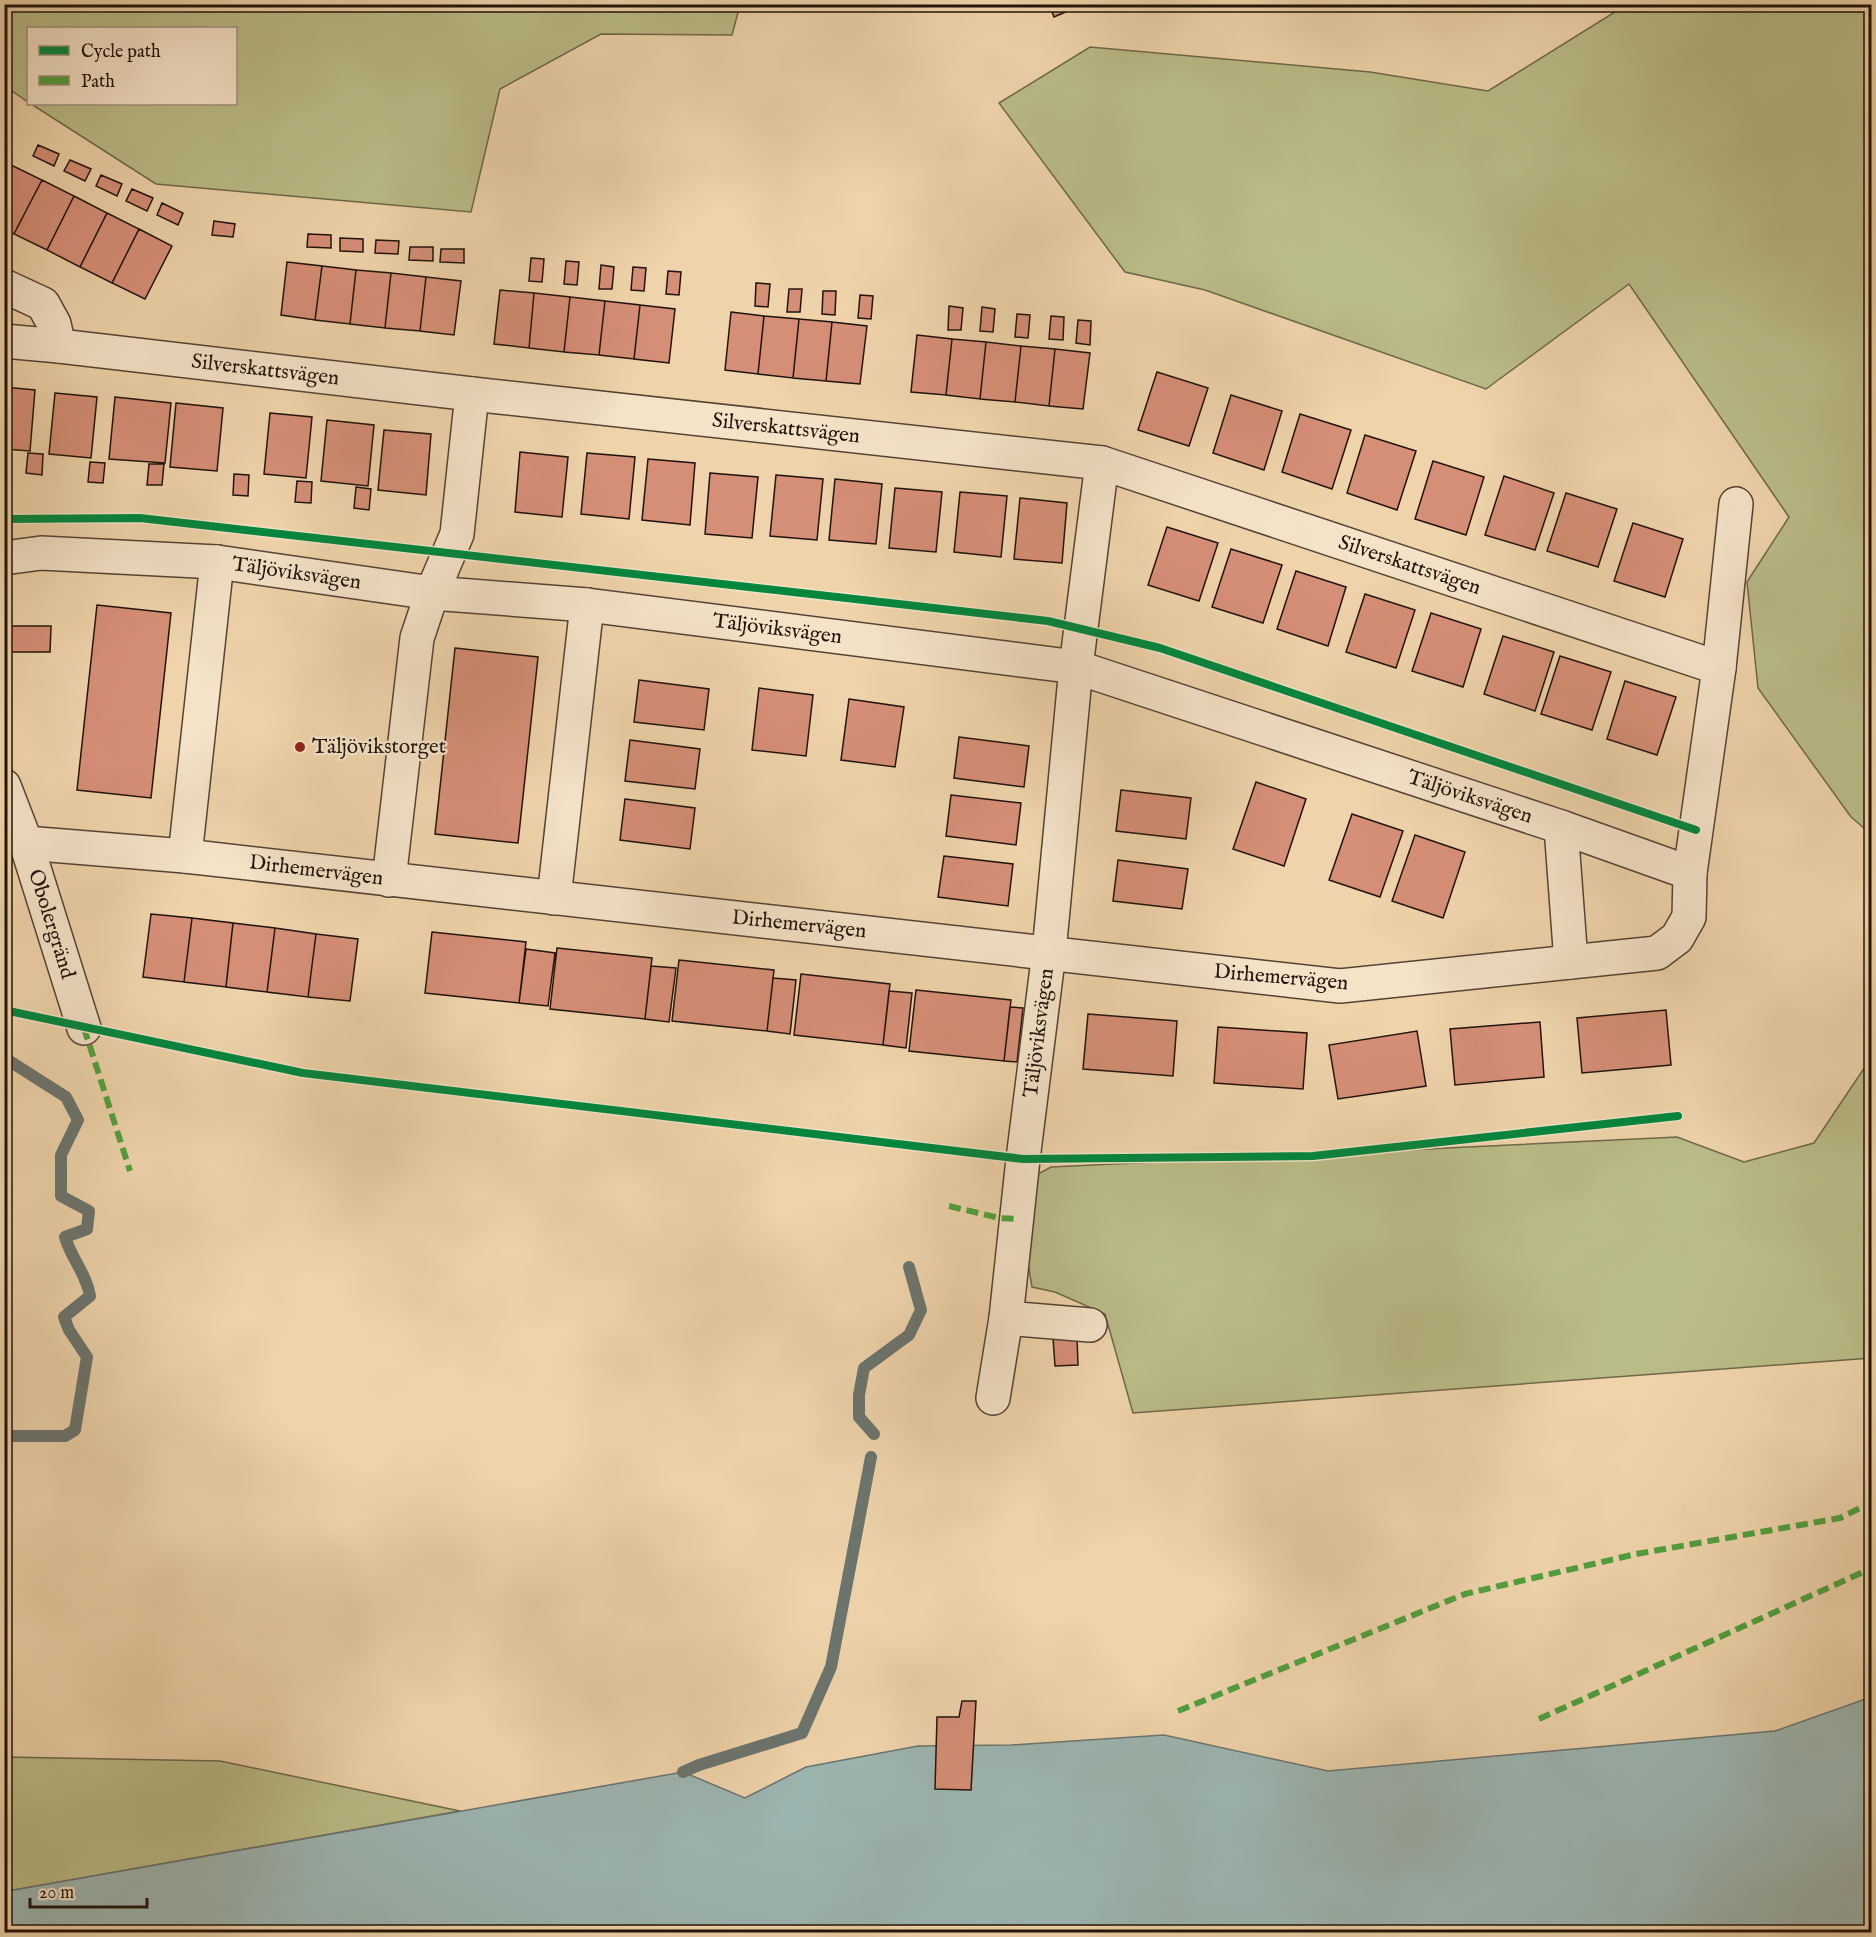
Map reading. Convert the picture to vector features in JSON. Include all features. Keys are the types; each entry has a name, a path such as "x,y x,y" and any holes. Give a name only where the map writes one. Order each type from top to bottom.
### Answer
{"street":[{"path":"4,286 43,304 54,324 59,346"},
{"name":"Silverskattsvägen","path":"4,341 1102,463 1719,668"},
{"path":"389,880 417,638 432,592 457,534 472,394"},
{"path":"1076,667 1102,463"},
{"path":"1561,827 1571,962 1657,953 1677,938 1689,917 1690,873 1719,668 1736,504"},
{"name":"Täljöviksvägen","path":"4,558 41,553 217,562 432,592 587,604 1076,667 1561,827 1690,873"},
{"path":"185,856 217,562"},
{"path":"554,898 587,604"},
{"name":"Täljöviksvägen","path":"993,1398 1006,1318 1049,952 1076,667"},
{"name":"Obolergränd","path":"4,786 26,843 84,1028"},
{"name":"Dirhemervägen","path":"26,843 185,856 1340,986 1571,962"},
{"path":"1006,1318 1090,1325"}],"green space":[{"path":"5,4 740,5 732,35 601,34 500,89 471,212 156,184 33,105 237,105 237,27 27,27 27,101 5,86"},
{"path":"1626,5 1871,5 1871,834 1851,817 1758,688 1747,582 1789,517 1629,284 1486,389 1205,290 1125,272 999,103 1090,47 1370,72 1488,91"},
{"path":"1871,1058 1871,1358 1133,1413 1105,1314 1055,1292 1032,1287 1025,1246 1038,1174 1051,1167 1677,1137 1744,1162 1814,1143"},
{"path":"5,1757 220,1761 460,1811 14,1890 5,1889"}],"water":[{"path":"1871,1697 1871,1932 5,1932 5,1889 14,1890 683,1772 745,1798 806,1767 918,1746 1011,1745 1164,1735 1328,1771 1775,1731"}],"building":[{"path":"1049,4 1084,4 1054,17"},
{"path":"38,145 59,154 54,166 33,156"},
{"path":"70,160 91,169 85,181 64,171"},
{"path":"9,164 42,180 14,234 4,229 4,173"},
{"path":"101,175 122,184 117,196 96,186"},
{"path":"42,180 74,196 47,250 14,234"},
{"path":"132,189 153,198 147,211 126,201"},
{"path":"74,196 107,213 80,267 47,250"},
{"path":"162,203 183,213 178,225 157,215"},
{"path":"107,213 139,229 112,283 80,267"},
{"path":"214,221 235,224 233,237 212,235"},
{"path":"139,229 172,246 145,299 112,283"},
{"path":"308,234 331,235 331,248 307,247"},
{"path":"340,238 363,239 363,252 340,251"},
{"path":"376,240 399,241 398,254 375,253"},
{"path":"410,247 433,247 433,261 409,260"},
{"path":"441,249 464,249 464,263 440,262"},
{"path":"531,258 544,259 542,282 529,281"},
{"path":"566,261 579,262 577,285 564,284"},
{"path":"287,262 322,266 315,320 281,315"},
{"path":"601,265 614,267 612,289 599,289"},
{"path":"322,266 356,270 350,324 315,320"},
{"path":"633,267 646,268 644,291 631,290"},
{"path":"356,270 391,273 385,328 350,324"},
{"path":"668,271 681,272 679,295 666,294"},
{"path":"391,273 426,277 420,331 385,328"},
{"path":"426,277 461,281 454,335 420,331"},
{"path":"756,283 770,284 768,307 755,306"},
{"path":"789,289 802,289 800,312 787,312"},
{"path":"500,290 534,293 529,348 494,344"},
{"path":"823,291 836,291 835,315 822,314"},
{"path":"534,293 570,297 564,352 529,348"},
{"path":"860,295 873,296 871,319 858,318"},
{"path":"570,297 605,301 599,355 564,352"},
{"path":"605,301 640,305 634,359 599,355"},
{"path":"640,305 675,309 669,363 634,359"},
{"path":"949,306 963,308 961,330 948,330"},
{"path":"982,307 995,309 993,332 980,331"},
{"path":"731,312 764,316 758,374 725,370"},
{"path":"1017,314 1030,315 1028,338 1015,337"},
{"path":"764,316 799,319 793,378 758,374"},
{"path":"1051,316 1064,317 1063,340 1049,339"},
{"path":"799,319 832,322 826,381 793,378"},
{"path":"1078,320 1091,321 1090,345 1076,343"},
{"path":"832,322 867,326 860,384 826,381"},
{"path":"917,335 952,339 946,395 911,392"},
{"path":"952,339 986,342 980,399 946,395"},
{"path":"986,342 1021,346 1015,402 980,399"},
{"path":"1021,346 1055,349 1049,406 1015,402"},
{"path":"1055,349 1090,353 1083,409 1049,406"},
{"path":"1157,372 1208,388 1189,446 1138,430"},
{"path":"4,387 35,390 30,451 4,449"},
{"path":"55,393 97,397 91,458 49,454"},
{"path":"1231,395 1282,411 1264,470 1213,453"},
{"path":"115,397 171,403 165,463 109,459"},
{"path":"176,403 223,408 217,471 170,467"},
{"path":"270,413 312,417 306,478 264,474"},
{"path":"1300,414 1351,430 1332,489 1282,472"},
{"path":"327,420 374,425 368,486 321,481"},
{"path":"384,430 431,434 426,495 378,490"},
{"path":"1365,435 1416,451 1397,510 1347,493"},
{"path":"520,452 568,457 562,517 515,512"},
{"path":"28,453 43,454 42,475 26,473"},
{"path":"587,453 635,457 629,519 581,514"},
{"path":"648,459 695,463 690,525 642,520"},
{"path":"1433,461 1484,477 1466,535 1415,519"},
{"path":"90,462 105,463 103,483 88,482"},
{"path":"149,464 164,464 162,485 147,485"},
{"path":"710,473 758,477 752,538 705,534"},
{"path":"234,474 249,475 248,496 233,495"},
{"path":"776,475 823,479 817,540 770,536"},
{"path":"1504,476 1554,493 1535,550 1485,535"},
{"path":"835,479 882,484 876,544 829,540"},
{"path":"297,481 312,482 311,503 295,502"},
{"path":"356,487 371,489 369,510 354,508"},
{"path":"895,488 942,492 936,552 889,548"},
{"path":"960,492 1007,496 1001,557 954,552"},
{"path":"1566,493 1617,509 1598,567 1547,551"},
{"path":"1020,498 1067,503 1062,563 1014,559"},
{"path":"1633,523 1683,539 1665,597 1614,581"},
{"path":"1167,527 1218,543 1199,601 1148,585"},
{"path":"1231,549 1282,565 1263,623 1212,607"},
{"path":"1296,571 1346,587 1328,646 1277,629"},
{"path":"1365,594 1415,610 1396,668 1346,652"},
{"path":"97,605 171,613 151,798 77,790"},
{"path":"1431,613 1481,629 1463,687 1412,671"},
{"path":"4,626 51,626 50,652 4,652"},
{"path":"1503,636 1554,652 1535,711 1484,694"},
{"path":"455,648 538,657 518,843 435,834"},
{"path":"1560,656 1611,672 1592,730 1541,714"},
{"path":"639,680 709,689 704,730 634,722"},
{"path":"1625,681 1676,697 1657,755 1607,739"},
{"path":"759,688 813,695 806,756 752,750"},
{"path":"849,699 904,707 895,767 841,760"},
{"path":"959,737 1029,746 1024,787 954,778"},
{"path":"630,740 700,749 695,789 625,781"},
{"path":"1256,782 1306,799 1284,866 1233,849"},
{"path":"1121,790 1191,798 1186,839 1116,831"},
{"path":"951,795 1021,803 1016,845 946,836"},
{"path":"625,799 695,808 690,849 620,840"},
{"path":"1352,814 1403,831 1380,897 1329,880"},
{"path":"1415,835 1465,852 1443,918 1392,901"},
{"path":"944,856 1013,864 1008,906 938,897"},
{"path":"1118,860 1188,869 1182,909 1113,901"},
{"path":"151,914 192,918 184,982 143,977"},
{"path":"192,918 233,923 226,987 184,982"},
{"path":"233,923 275,928 267,992 226,987"},
{"path":"275,928 316,934 308,997 267,992"},
{"path":"432,932 526,942 519,1003 425,993"},
{"path":"316,934 358,939 350,1001 308,997"},
{"path":"557,948 652,958 645,1019 550,1009"},
{"path":"526,949 555,953 548,1006 519,1003"},
{"path":"679,960 774,970 767,1031 672,1021"},
{"path":"651,966 676,968 669,1022 645,1019"},
{"path":"801,974 890,984 883,1045 794,1035"},
{"path":"773,978 796,980 790,1034 767,1031"},
{"path":"916,990 1011,1000 1004,1061 909,1051"},
{"path":"889,991 912,993 906,1048 883,1045"},
{"path":"1010,1007 1023,1008 1017,1062 1004,1061"},
{"path":"1666,1010 1671,1065 1582,1073 1577,1018"},
{"path":"1088,1014 1177,1021 1173,1076 1083,1069"},
{"path":"1540,1022 1544,1077 1455,1085 1450,1029"},
{"path":"1218,1027 1307,1033 1303,1089 1214,1083"},
{"path":"1417,1031 1426,1086 1338,1099 1329,1045"},
{"path":"1077,1337 1078,1365 1055,1366 1053,1338"},
{"path":"962,1701 976,1701 971,1790 935,1789 937,1717 959,1717"}],"waterway":[{"path":"4,1061 11,1062 66,1097 78,1120 61,1155 61,1196 89,1211 87,1229 65,1237 86,1281 90,1296 64,1317 69,1330 87,1357 75,1430 65,1436 4,1436"},
{"path":"874,1434 859,1417 859,1395 864,1368 909,1335 921,1310 909,1267"},
{"path":"683,1772 802,1733 831,1667 871,1457"}],"marked path":[{"path":"84,1028 130,1171"},
{"path":"949,1206 999,1218 1017,1219"},
{"path":"1178,1711 1465,1594 1636,1554 1840,1518 1872,1502"},
{"path":"1539,1719 1872,1568"}],"cycle path":[{"path":"4,519 140,518 1048,621 1160,648 1696,830"},
{"path":"4,1010 303,1073 1023,1159 1313,1156 1678,1116"}],"place":[{"name":"Täljövikstorget","path":"300,747"}]}
